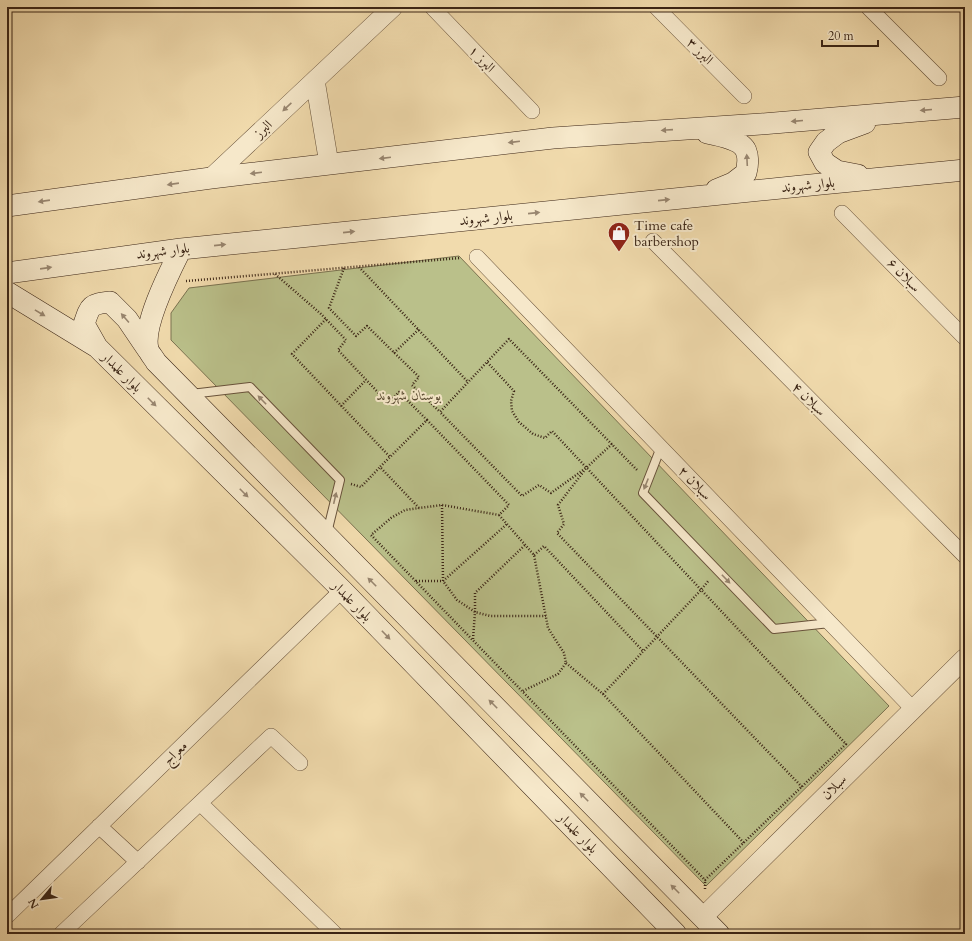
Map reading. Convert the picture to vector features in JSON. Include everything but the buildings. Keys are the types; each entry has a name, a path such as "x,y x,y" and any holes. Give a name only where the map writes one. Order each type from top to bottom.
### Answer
{"main road":[{"path":"7,206 211,178 553,138 769,124 965,107"},
{"path":"888,177 856,175 837,171 825,163 819,152 826,142 838,132 900,112"},
{"path":"691,129 710,133 738,142 746,149 748,162 746,173 733,183 698,196"},
{"name":"بلوار شهروند","path":"7,273 181,249 965,170"},
{"path":"148,350 147,331 164,283 181,249"},
{"name":"بلوار علمدار","path":"7,292 96,347 342,590 676,934"},
{"name":"بلوار علمدار","path":"96,347 84,324 90,308 99,303 110,302 127,319 156,362 719,934"},
{"path":"686,934 703,917"}],"street":[{"name":"البرز","path":"211,178 393,7"},
{"name":"البرز ۱","path":"432,7 532,111"},
{"name":"البرز ۳","path":"656,7 744,96"},
{"path":"868,7 939,78"},
{"path":"315,80 329,164"},
{"name":"سبلان ۶","path":"842,213 965,338"},
{"name":"سبلان ۴","path":"653,242 965,556"},
{"name":"سبلان ۲","path":"477,257 913,709"},
{"name":"معراج","path":"7,916 342,590"},
{"name":"سبلان","path":"703,917 965,658"},
{"path":"68,932 200,802 271,736 300,763"},
{"path":"200,802 335,934"},
{"path":"99,826 138,862"}],"lane":[{"path":"188,395 250,387 340,480 327,536"},
{"path":"661,447 643,493 774,629 830,623"}],"path":[{"path":"164,283 477,257"},
{"path":"359,267 468,382"},
{"path":"344,268 329,308 356,336 367,326 419,378 412,385 522,496 539,485 551,493 586,468 612,444"},
{"path":"275,274 326,319 346,340 338,350 388,403 399,392 509,505 499,515"},
{"path":"326,319 292,354 390,457"},
{"path":"394,353 419,330"},
{"path":"440,412 510,339 647,481"},
{"path":"487,362 514,391 511,401 512,412 519,422 533,434 545,438 552,431 846,744 744,843 705,880 371,535 391,518 405,510 442,505 499,515 534,555 548,628 564,653 566,663 602,694 744,843"},
{"path":"342,406 366,380"},
{"path":"340,480 361,487 427,420"},
{"path":"380,467 419,508"},
{"path":"586,468 558,505 564,524 557,533 818,803"},
{"path":"442,505 443,581 456,600 475,612 490,616 546,616"},
{"path":"416,581 443,581 507,524"},
{"path":"472,640 475,612 475,593 525,545"},
{"path":"534,555 544,546 643,652"},
{"path":"602,694 701,590 717,570"},
{"path":"523,692 558,674 566,663"}],"green space":[{"name":"بوستان شهروند","path":"459,256 889,706 706,886 171,340 171,313 189,288"}],"place":[{"name":"Time cafe barbershop","path":"619,252"}]}
